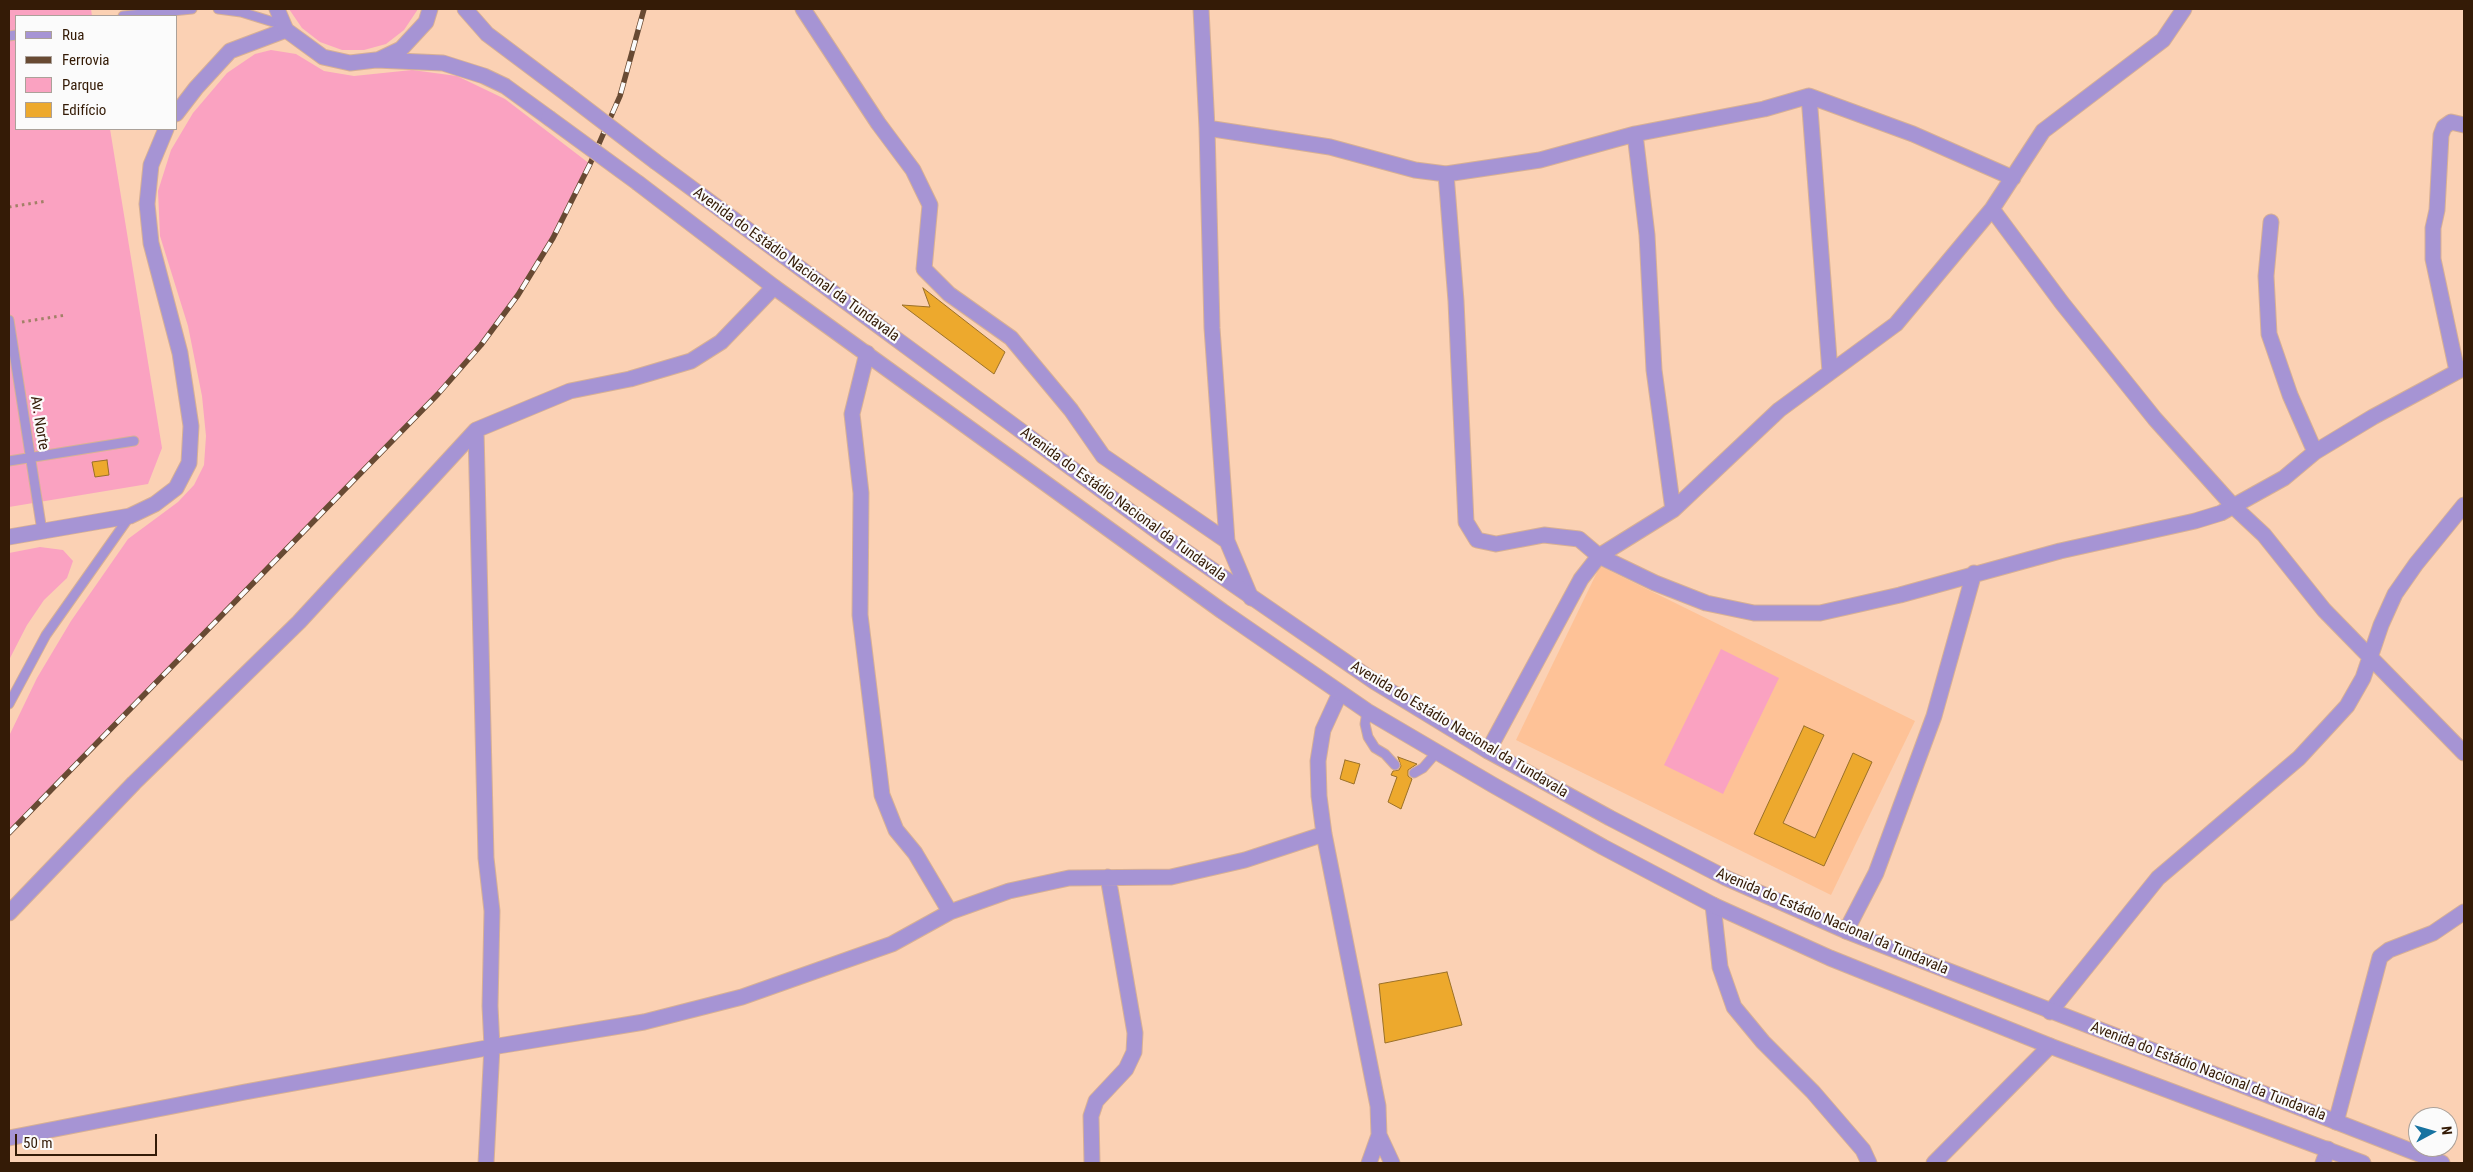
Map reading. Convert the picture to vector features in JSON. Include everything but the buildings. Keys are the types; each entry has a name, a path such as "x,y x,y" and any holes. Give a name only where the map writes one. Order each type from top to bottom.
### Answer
{"street":[{"path":"277,9 284,27 323,58 350,63 376,60 401,49 426,22 430,9"},
{"name":"Avenida do Estádio Nacional da Tundavala","path":"465,9 487,34 656,162 1169,540 1375,682 1488,751 1610,818 1726,878 1846,931 2442,1163"},
{"path":"803,9 878,124 913,170 930,205 924,269 949,294 1011,338 1071,410 1104,456 1227,541"},
{"path":"1201,9 1207,128 1212,328 1227,541 1251,598"},
{"path":"1488,751 1581,578 1599,556 1673,510 1779,410 1896,324 1992,209 2043,130 2163,40 2184,9"},
{"path":"178,111 196,88 230,51 284,27"},
{"name":"Avenida do Estádio Nacional da Tundavala","path":"376,60 443,63 484,76 505,86 774,287 1214,605 1340,693 1437,752 1603,847 1713,905 1830,958 2325,1156 2363,1163"},
{"path":"1207,128 1330,147 1415,170 1446,174 1540,160 1635,134 1764,109 1809,96 1913,134 2013,178"},
{"path":"1809,96 1830,372"},
{"path":"1446,174 1456,301 1466,522 1477,540 1496,544 1544,535 1579,539 1599,556 1656,583 1706,602 1754,613 1820,613 1900,595 1974,573 2106,540 2195,521 2234,507 2284,478 2315,452 2373,417 2461,369 2434,259 2433,228 2441,135 2444,127 2451,122 2464,125"},
{"path":"9,537 130,516 155,504 176,488 189,463 191,426 181,362 151,243 147,204 151,165 166,130"},
{"path":"1635,134 1647,234 1654,370 1673,510"},
{"path":"1992,209 2062,303 2155,419 2234,507 2264,535 2324,610 2464,753"},
{"path":"2272,222 2266,276 2269,334 2290,395 2315,452"},
{"path":"9,913 134,783 299,622 476,430 570,391 630,379 691,361 722,342 774,287"},
{"path":"867,353 852,414 862,493 860,615 882,795 896,830 915,853 950,912"},
{"path":"476,430 486,858 492,911 490,1006 492,1047 486,1163"},
{"path":"2050,1012 2158,878 2305,752 2347,706 2363,678 2395,594 2416,564 2464,505"},
{"path":"1846,931 1876,873 1934,716 1974,573"},
{"path":"1340,693 1323,730 1318,761 1319,796 1324,834 1378,1106 1378,1136 1370,1163"},
{"path":"9,1138 492,1047 644,1022 742,997 892,944 950,912 1009,891 1070,878 1171,877 1245,860 1324,834"},
{"path":"1092,1163 1091,1116 1096,1101 1126,1069 1134,1052 1135,1043 1135,1033 1108,877"},
{"path":"1713,905 1720,967 1734,1007 1763,1042 1813,1092 1863,1150 1869,1163"},
{"path":"2336,1122 2380,958 2389,950 2433,933 2464,912"},
{"path":"1934,1163 2050,1046"},
{"path":"1378,1136 1392,1163"}],"lane":[{"path":"133,15 192,9"},
{"path":"218,9 241,12 284,27"},
{"name":"Av. Norte","path":"9,322 42,531"},
{"path":"9,461 134,441"},
{"path":"9,704 46,635 130,516"},
{"path":"1367,711 1365,724 1368,737 1375,748 1385,754 1395,765"},
{"path":"1414,773 1423,768 1437,752"}],"path":[{"path":"9,208 47,201"},
{"path":"9,322 66,315"}],"shaded area":[{"path":"1600,566 1915,721 1831,895 1516,740"}],"green space":[{"path":"9,9 91,9 92,15 15,15 15,130 110,130 162,448 148,484 9,507"},
{"path":"289,9 418,9 404,30 386,44 364,50 342,50 320,42 302,28"},
{"path":"271,50 296,54 324,71 354,76 412,70 457,76 505,99 590,164 553,238 518,295 481,345 438,394 9,833 9,736 37,678 71,621 128,539 178,502 194,485 204,465 206,436 202,396 188,326 160,236 158,191 171,150 193,113 227,73 255,54"},
{"path":"40,547 63,550 73,561 67,578 44,600 27,625 9,660 9,553"},
{"path":"1721,649 1779,678 1723,794 1664,765"}],"railway":[{"path":"9,833 438,394 481,345 518,295 553,238 590,164 620,96 644,9"}]}
